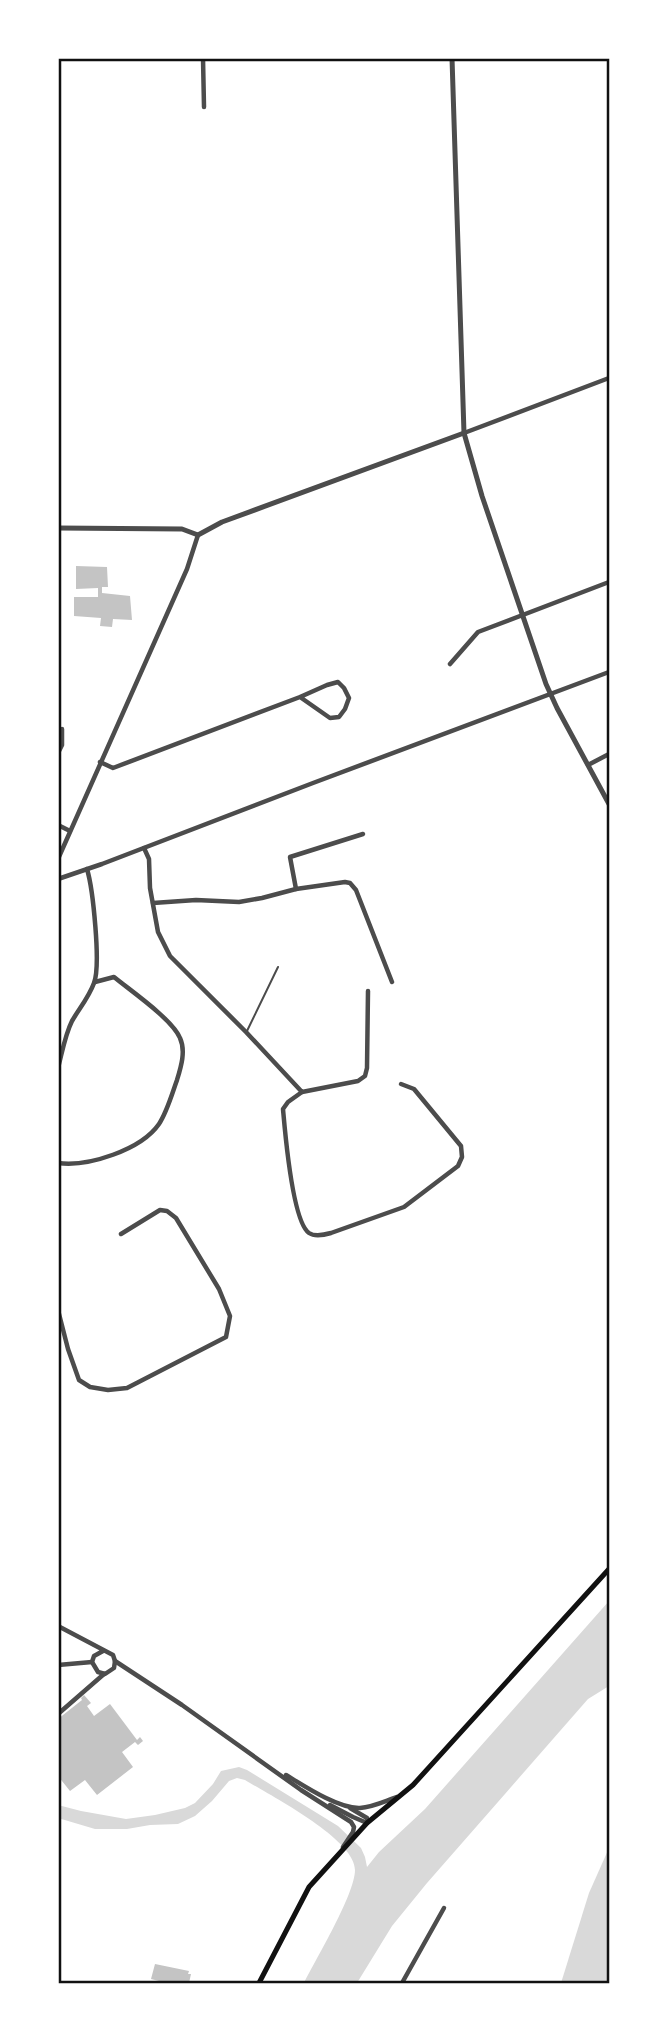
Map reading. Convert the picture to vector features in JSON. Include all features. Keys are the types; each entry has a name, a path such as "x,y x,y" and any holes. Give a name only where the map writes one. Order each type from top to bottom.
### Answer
{"main road":[{"path":"258,1983 309,1887 356,1832 402,1794 609,1569"}],"street":[{"path":"203,58 204,107"},
{"path":"452,58 464,433 482,496 551,695 609,804"},
{"path":"58,859 187,569 198,535 222,522 609,379"},
{"path":"58,528 182,529 198,535"},
{"path":"450,664 478,632 609,582"},
{"path":"58,879 609,673"},
{"path":"100,762 113,768 338,682 349,698 339,717 330,718 300,697"},
{"path":"58,753 62,745 62,729"},
{"path":"588,765 609,754"},
{"path":"58,825 69,831"},
{"path":"296,889 290,857 363,834"},
{"path":"144,848 149,859 150,888 158,932 170,956 302,1092"},
{"path":"58,1068 70,1024 95,982 93,904 87,869"},
{"path":"153,903 195,900 239,902 296,889 350,883 356,890 392,982"},
{"path":"58,1163 101,1160 117,1154 150,1134 160,1124 181,1067 183,1046 180,1036 170,1024 114,977 95,982"},
{"path":"368,991 365,1076 358,1081 302,1092 288,1102 284,1109 289,1166 302,1223 309,1233 319,1236 331,1233 404,1207 458,1166 462,1157 461,1146 414,1088 401,1084"},
{"path":"58,1310 79,1380 90,1387 108,1390 127,1388 226,1337 230,1315 202,1258 176,1218 167,1211 160,1210 121,1234"},
{"path":"58,1626 110,1653 115,1661 351,1822 356,1832"},
{"path":"92,1662 97,1653 103,1651"},
{"path":"58,1714 111,1671 115,1661"},
{"path":"58,1665 92,1662"},
{"path":"92,1662 95,1669 105,1674"},
{"path":"264,1762 367,1818 367,1822"},
{"path":"301,1790 353,1818 367,1822"},
{"path":"346,1806 371,1806 402,1794"},
{"path":"402,1983 444,1909"}],"lane":[{"path":"246,1032 278,967"}],"shaded area":[{"path":"609,1601 609,1686 588,1699 427,1883 392,1926 357,1983 304,1983 349,1894 355,1870 351,1858 341,1845 310,1819 245,1780 237,1778 229,1781 195,1816 178,1824 95,1829 58,1818 58,1805 126,1819 185,1808 195,1803 221,1771 239,1767 338,1826 361,1848 367,1867 379,1852 425,1809"},
{"path":"609,1848 609,1983 561,1983 589,1893"}],"building":[{"path":"76,566 107,567 108,587 102,587 102,593 130,596 132,620 113,619 112,627 100,626 101,618 74,616 74,597 98,597 98,588 76,589"},
{"path":"84,1695 91,1703 87,1706 94,1716 110,1704 137,1740 140,1737 143,1741 138,1745 135,1742 122,1752 133,1767 97,1795 85,1780 70,1791 58,1776 58,1719 82,1700"},
{"path":"155,1964 189,1971 189,1983 167,1983 151,1979"}]}
